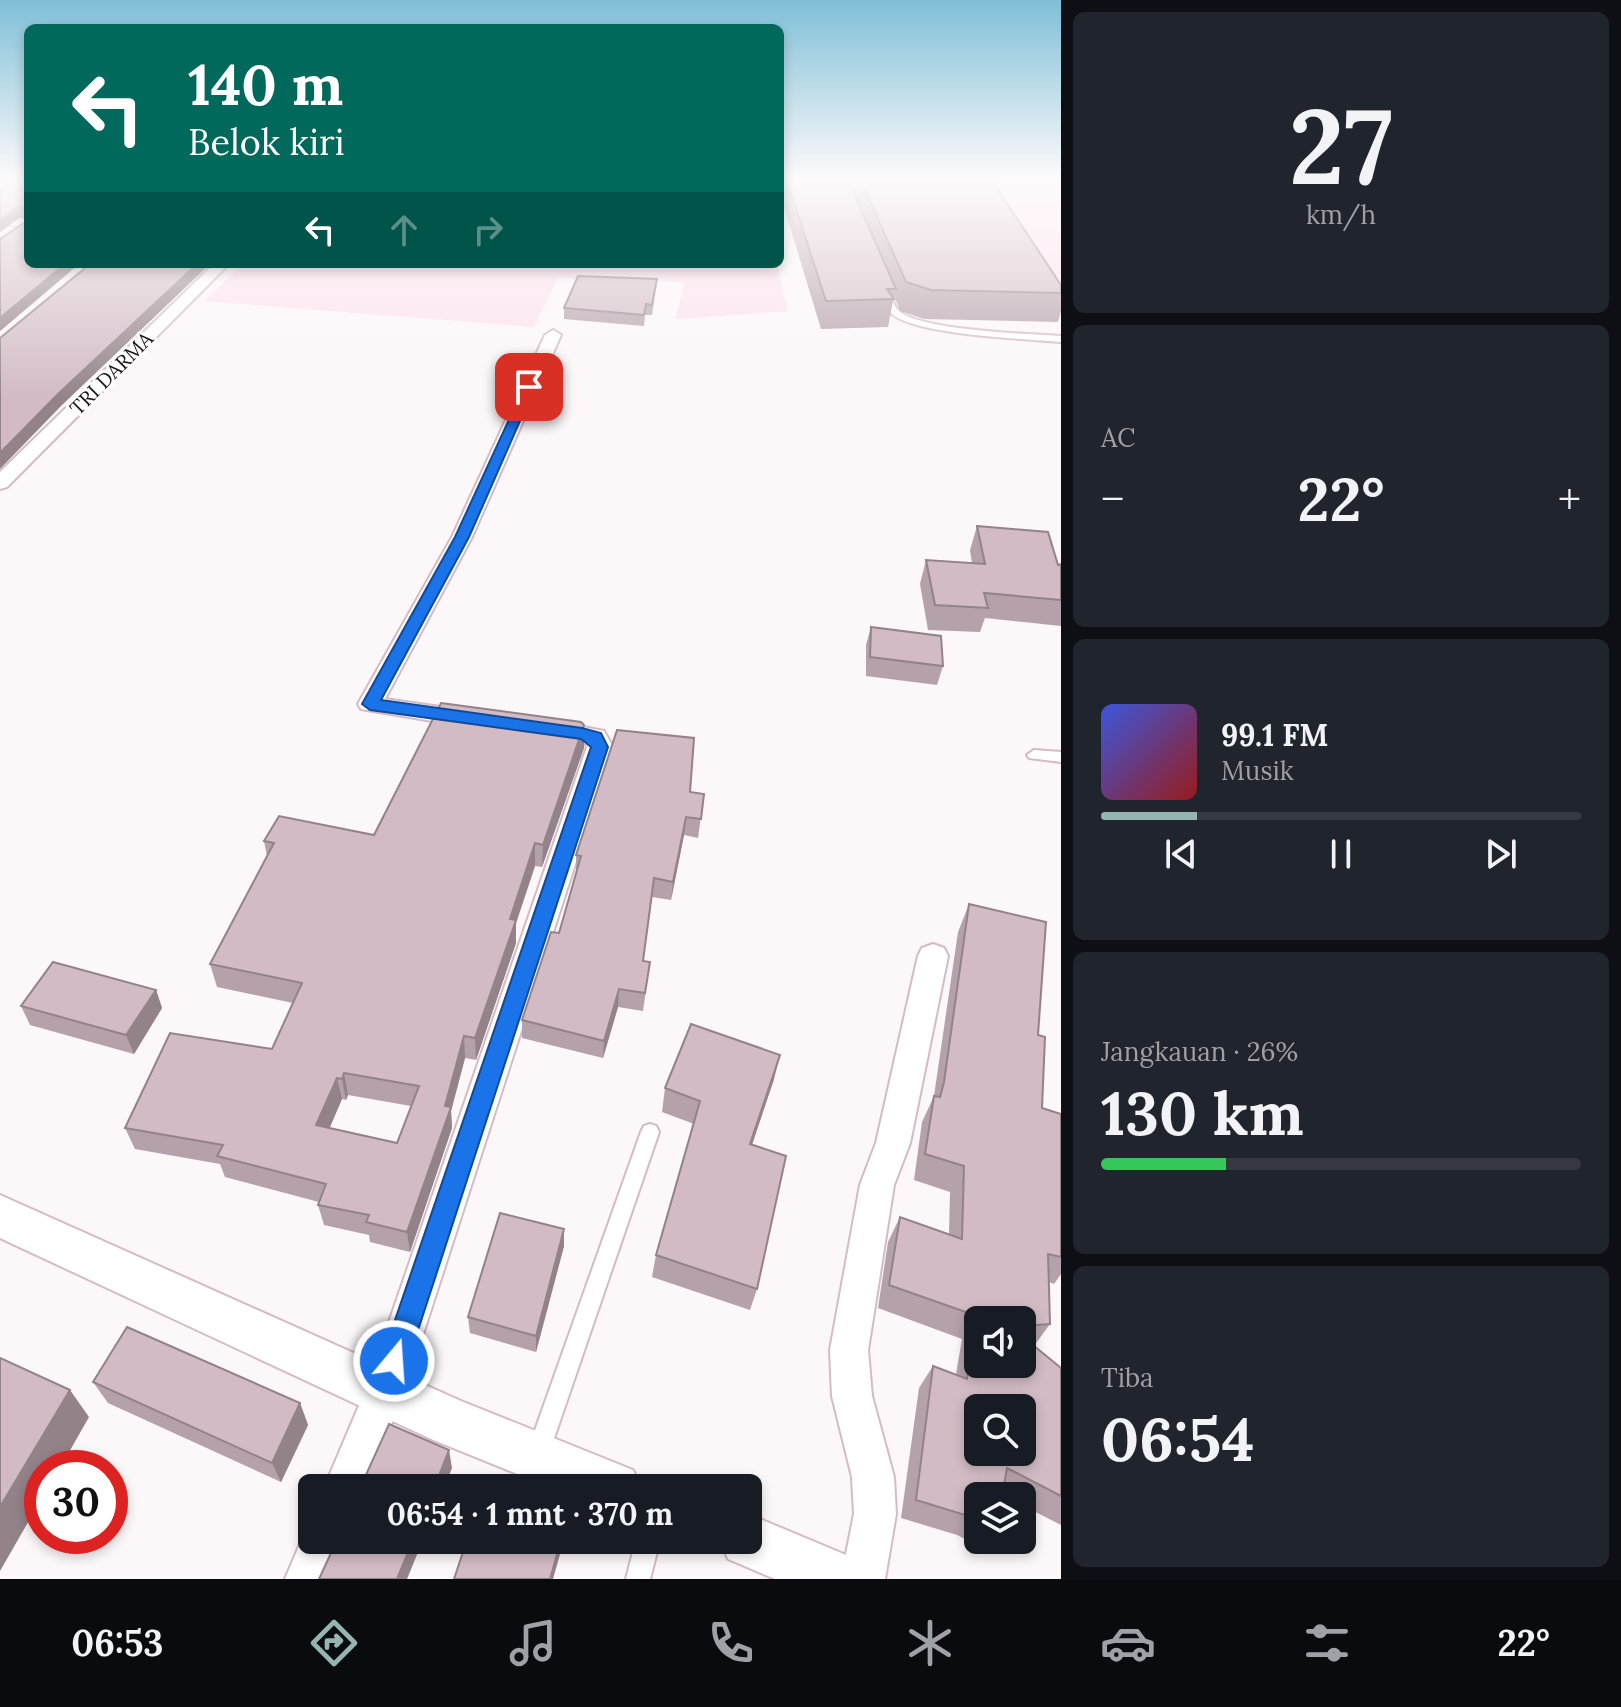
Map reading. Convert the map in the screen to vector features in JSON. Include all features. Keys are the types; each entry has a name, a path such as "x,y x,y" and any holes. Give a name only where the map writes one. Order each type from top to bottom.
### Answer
{"street":[{"name":"TRI DARMA","path":"0,483 218,268"},
{"path":"351,1474 385,1390 600,747 595,737 582,734 370,704 462,537 553,335"},
{"path":"863,1579 875,1514 873,1477 852,1396 849,1350 877,1185 893,1143 933,956"},
{"path":"0,1216 579,1474"},
{"path":"762,1546 839,1579"},
{"path":"307,1579 317,1554"}],"lane":[{"path":"880,274 895,314 906,320 953,329 1061,339"},
{"path":"1034,755 1061,757"},
{"path":"537,1458 650,1132"},
{"path":"638,1579 644,1554"}],"shaded area":[{"path":"996,252 1061,252 1061,305"},
{"path":"239,268 778,268 788,311 675,319 685,282 558,278 534,327 204,301"}],"building":[{"path":"0,252 24,252 24,268 60,268 0,318"},
{"path":"810,252 880,252 896,289 887,289 894,299 826,301"},
{"path":"893,252 1039,252 1061,285 1061,293 931,290 906,282"},
{"path":"85,268 193,268 0,453 0,338"},
{"path":"578,276 657,279 652,305 646,304 644,315 564,308"},
{"path":"977,526 1048,532 1058,565 1061,564 1061,600 984,593 988,608 935,605 926,560 985,564"},
{"path":"871,627 941,636 943,666 870,657"},
{"path":"441,703 581,722 584,725 543,845 535,843 510,919 516,920 475,1038 464,1036 445,1106 451,1107 407,1232 366,1222 369,1215 318,1205 326,1184 217,1156 223,1145 125,1128 170,1033 272,1049 302,983 210,964 274,843 264,841 279,816 374,835","holes":["344,1073 419,1086 397,1143 316,1125 337,1078 342,1079"]},
{"path":"617,730 694,738 690,792 704,794 701,819 686,817 673,882 654,878 643,961 650,962 645,993 619,989 604,1041 522,1020 551,932 559,933 581,856 576,855"},
{"path":"969,904 1046,922 1038,1035 1045,1037 1042,1108 1061,1114 1061,1257 1048,1254 1050,1324 1036,1325 1036,1306 964,1306 964,1311 889,1285 900,1217 962,1239 964,1166 925,1154 934,1096 940,1097"},
{"path":"53,962 156,990 126,1035 21,1006"},
{"path":"691,1024 780,1055 750,1144 786,1156 757,1289 656,1255 700,1101 665,1088"},
{"path":"500,1213 564,1229 536,1336 468,1317"},
{"path":"127,1327 300,1403 272,1463 93,1382"},
{"path":"1036,1347 1061,1368 1061,1496 1007,1468 1004,1482 964,1482 964,1515 916,1500 933,1366 967,1379 1036,1378"},
{"path":"0,1358 70,1390 34,1450 24,1450 24,1467 0,1507"},
{"path":"389,1424 449,1450 440,1474 366,1474"},
{"path":"331,1554 407,1554 397,1579 319,1579"},
{"path":"462,1554 557,1554 550,1579 454,1579"}],"route":[{"path":"394,1361 600,747 595,737 582,734 370,704 462,537 529,387"}]}
